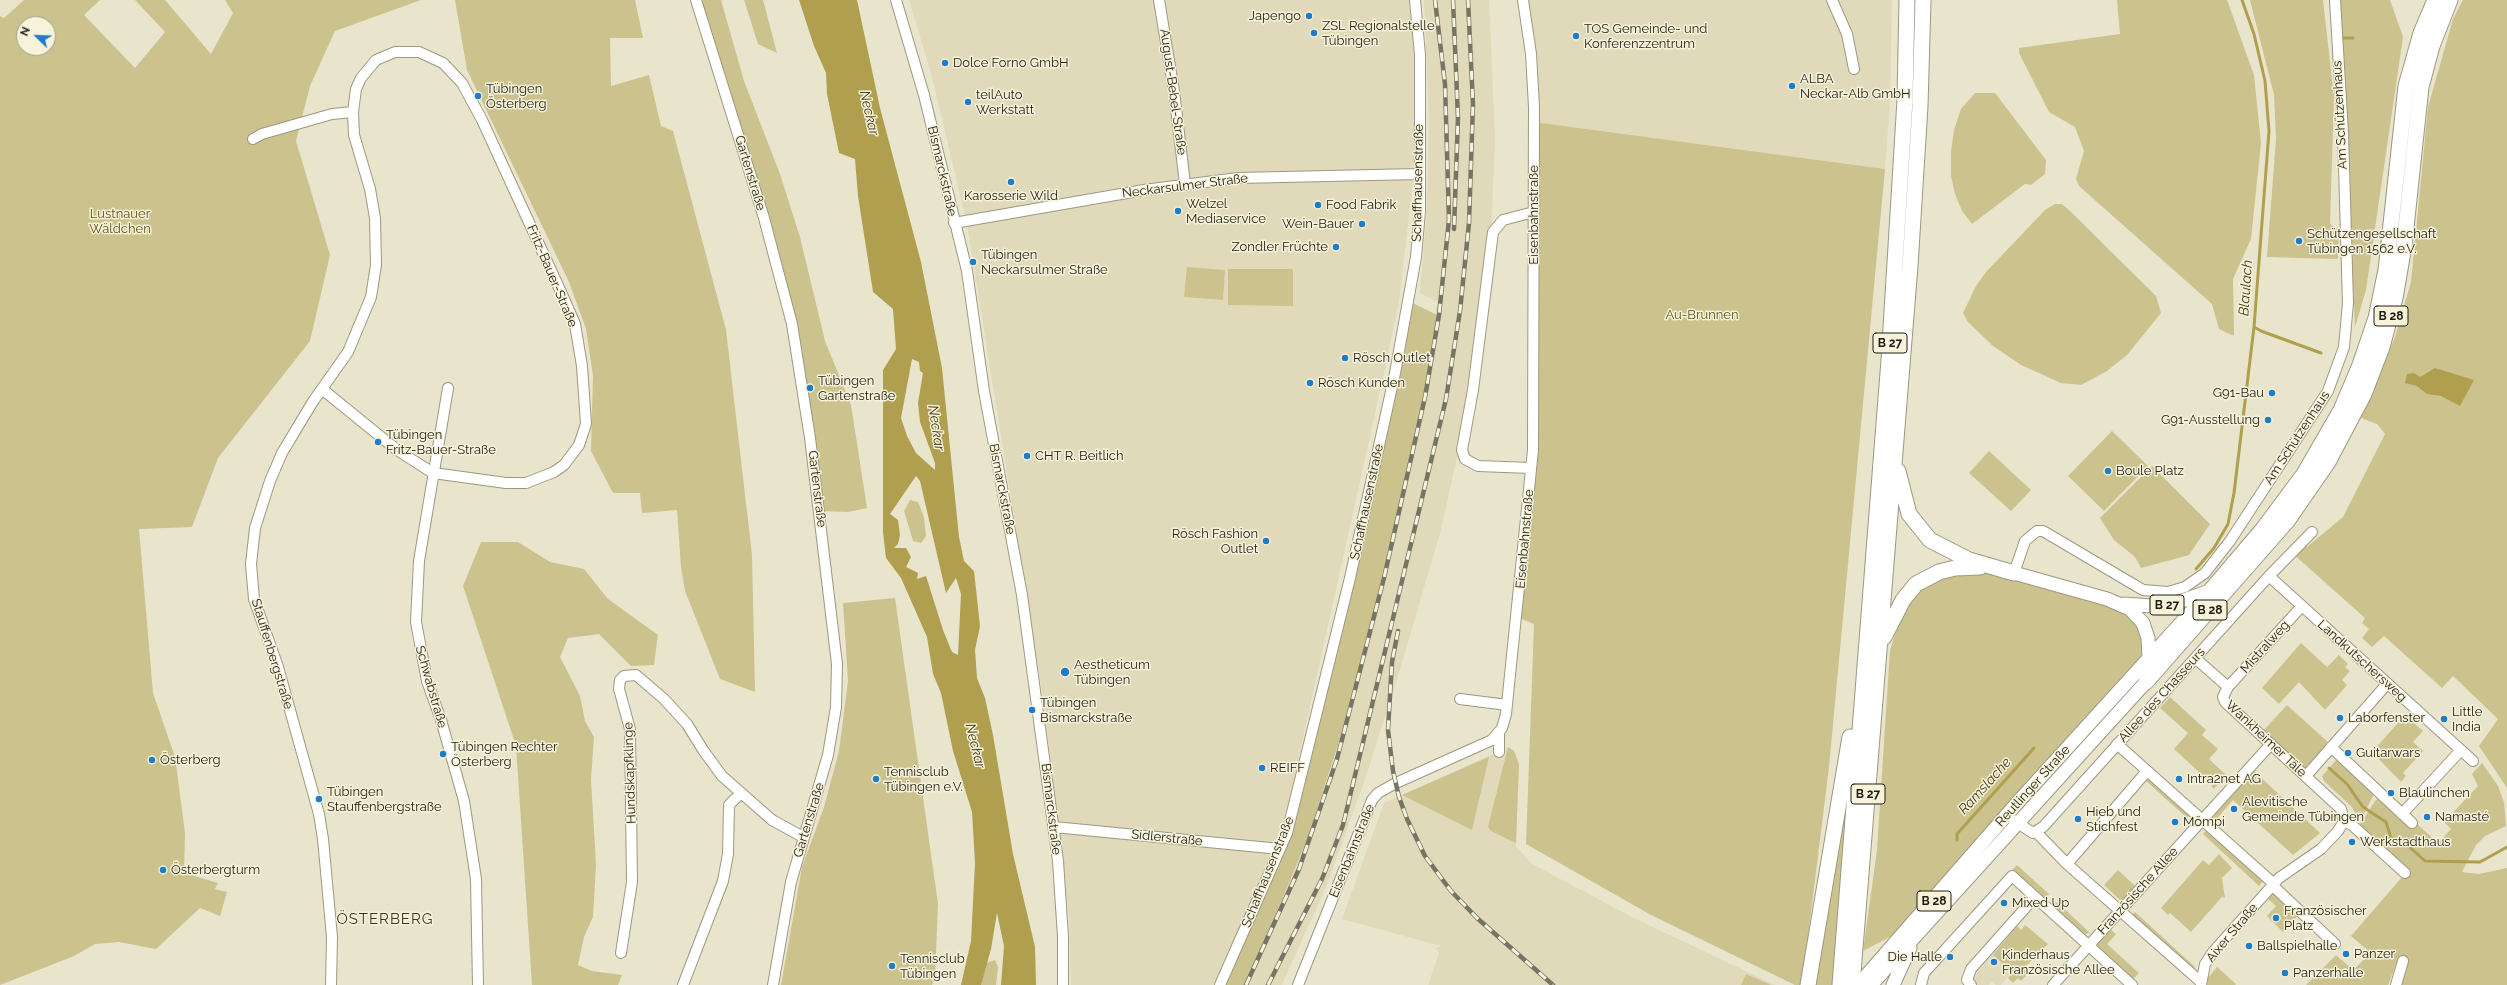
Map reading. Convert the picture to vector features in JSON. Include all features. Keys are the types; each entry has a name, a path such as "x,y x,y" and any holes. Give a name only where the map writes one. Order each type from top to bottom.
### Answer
{"highway":[{"name":"B 27","path":"1852,985 1849,941 1862,711 1895,268 1905,107 1907,0"},
{"name":"B 27","path":"1840,985 1849,941 1879,647 1914,215 1922,0"},
{"name":"B 28","path":"2211,590 2263,529 2304,474 2341,410 2360,365 2376,318 2386,270 2406,86 2421,33 2435,0"},
{"name":"B 28","path":"2146,682 2288,520 2328,462 2364,394 2382,347 2396,298 2404,246 2421,87 2432,46 2450,0"},
{"path":"1894,459 1909,514 1922,532 1946,550 1987,567 2014,573"},
{"path":"1879,647 1900,605 1916,584 1927,577 1955,568 1987,567"},
{"path":"1808,985 1852,725 1862,711"}],"main road":[{"name":"B 27","path":"2014,573 2121,603 2146,606 2170,605 2211,590"},
{"name":"Reutlinger Straße","path":"1858,985 2007,815 2211,590"},
{"name":"B 27","path":"2121,603 2130,609 2143,623 2148,638 2149,658"},
{"path":"2146,682 2149,658"},
{"name":"Reutlinger Straße","path":"1871,985 2146,682"},
{"path":"1893,985 1915,936"}],"street":[{"name":"Gartenstraße","path":"696,0 776,258 796,349 810,438 835,634 837,688 828,755 803,837 785,912 773,985"},
{"name":"Bismarckstraße","path":"896,0 924,95 954,223 967,271 984,391 1022,595 1054,827 1063,937 1062,985"},
{"name":"August-Bebel-Straße","path":"1159,0 1174,91 1185,184"},
{"name":"Schaffhausenstraße","path":"1220,985 1280,849 1295,804 1324,689 1395,373 1416,257 1420,211 1418,174 1420,56 1415,0"},
{"name":"Eisenbahnstraße","path":"1298,985 1372,800 1383,790 1483,745 1499,732 1503,724 1507,705 1531,468 1534,212 1533,87 1523,0"},
{"path":"1832,0 1847,34 1854,69"},
{"name":"Am Schützenhaus","path":"2014,573 2025,541 2037,531 2043,531 2143,590 2168,592 2184,587 2205,573 2230,542 2328,391 2344,347 2348,303 2343,133 2335,0"},
{"name":"Fritz-Bauer-Straße","path":"322,389 403,455 433,473 506,483 526,483 546,476 564,465 579,445 586,424 583,373 575,324 482,120 462,83 449,69 436,59 419,52 402,51 385,55 376,60 361,78 353,99 353,112"},
{"path":"253,139 262,134 332,114 353,112"},
{"name":"Stauffenbergstraße","path":"331,985 332,936 328,872 319,814 278,667 254,599 251,564 255,528 270,481 295,431 355,338 367,310 376,265 373,204 357,149 353,112"},
{"name":"Neckarsulmer Straße","path":"954,223 1185,184 1238,178 1418,174"},
{"path":"1531,468 1478,466 1465,458 1462,450 1473,390 1493,232 1502,220 1534,212"},
{"name":"Schwabstraße","path":"448,388 433,473 417,585 417,636 427,681 441,720 464,801 476,879 478,985"},
{"name":"Allee des Chasseurs","path":"2036,832 2269,576 2312,532"},
{"name":"Landkutschersweg","path":"2269,576 2473,761"},
{"name":"Mistralweg","path":"2228,687 2302,606"},
{"name":"Wankheimer Täle","path":"2195,658 2228,687 2223,697 2225,702 2341,809 2344,821"},
{"name":"Hundskapfklinge","path":"621,952 632,882 630,729 620,689 620,680 624,676 636,675 672,706 687,724 715,768 777,824 803,837"},
{"path":"2306,776 2387,684"},
{"path":"1460,699 1507,705"},
{"path":"1499,732 1499,752"},
{"path":"2117,744 2273,884 2335,944"},
{"name":"Französische Allee","path":"2053,985 2271,744"},
{"path":"2331,747 2412,823"},
{"path":"2402,814 2461,750"},
{"path":"2066,864 2147,771"},
{"path":"683,985 723,882 728,854 729,805 741,793"},
{"path":"2007,815 2028,831 2036,832 2066,864 2201,983"},
{"path":"2344,821 2352,825 2405,873"},
{"name":"Aixer Straße","path":"2201,983 2205,964 2210,956 2273,884 2321,849 2338,831 2344,821"},
{"name":"Sidlerstraße","path":"1054,827 1280,849"},
{"path":"1921,985 1924,973 2012,876 2132,985"},
{"path":"1971,985 1967,980 1971,969 2035,897"},
{"path":"2396,985 2403,961"}],"shaded area":[{"path":"909,0 1412,0 1417,54 1417,101 1413,181 1399,301 1289,801 1268,867 1213,985 1071,985 1069,916 1043,698 967,224 932,77"},
{"path":"1424,0 1489,0 1495,137 1490,268 1472,389 1441,530 1396,683 1364,782 1328,882 1282,985 1244,985 1308,837 1341,741 1405,482 1429,371 1437,302 1420,293 1427,208 1429,118"},
{"path":"1528,0 1892,0 1890,102 1885,169 1540,123 1537,54"},
{"path":"1508,747 1514,751 1519,764 1516,846 1532,864 1636,919 1775,985 1428,985 1439,953 1435,948 1441,946 1342,919 1384,803"},
{"path":"2017,926 2037,944 2001,985 1996,985 1992,981 1989,985 1977,985 1971,980"}],"green space":[{"name":"Lustnauer Wäldchen","path":"24,0 100,0 84,15 135,68 165,32 135,0 165,0 211,54 233,13 225,0 421,0 335,31 310,86 296,141 330,255 310,341 218,458 192,527 139,529 153,693 175,757 185,833 184,873 218,883 215,889 227,892 220,916 200,908 156,949 119,942 95,944 74,956 0,985 0,16 4,18"},
{"path":"455,0 635,0 643,38 610,38 611,86 649,75 661,126 673,131 726,330 752,555 755,692 720,679 685,591 681,567 677,510 642,513 640,493 613,493 591,451 593,376 586,329 569,282 467,70"},
{"path":"696,0 721,0 744,81 780,174 800,237 825,341 851,405 867,508 848,512 819,511 792,324"},
{"path":"744,0 763,0 777,53 758,44"},
{"path":"2117,0 2227,0 2254,75 2261,143 2251,239 2233,279 2234,336 2219,329 2212,304 2079,186 2076,179 2084,151 2075,127 2049,112 2019,53 2019,48 2120,34"},
{"path":"2250,0 2323,0 2334,98 2330,224 2339,230 2338,259 2267,257 2276,139 2274,95"},
{"path":"2340,0 2390,0 2403,37 2366,290 2355,327"},
{"path":"2463,0 2507,0 2507,788 2479,746 2498,719 2453,676 2442,688 2384,636 2372,647 2362,638 2369,629 2362,623 2365,618 2291,552 2302,541 2307,547 2343,517 2385,434 2377,424 2361,418 2395,337 2411,282 2428,107 2453,19"},
{"path":"1975,93 1995,93 2046,160 2045,174 2031,185 2025,184 1972,224 1962,211 1955,194 1951,176 1951,152 1954,130 1961,109"},
{"name":"Au-Brunnen","path":"1534,122 1885,169 1829,767 1802,985 1795,985 1651,915 1526,844 1534,624 1517,617 1533,450"},
{"path":"2055,204 2062,204 2070,211 2156,296 2161,313 2127,355 2107,371 2081,385 2061,383 2021,365 1993,346 1968,322 1963,313 1976,286 1986,272 2045,210"},
{"path":"1187,267 1225,270 1223,300 1184,297"},
{"path":"1228,269 1293,269 1293,306 1228,305"},
{"path":"1409,301 1437,315 1418,424 1354,696 1308,837 1262,947 1244,985 1220,985 1287,833"},
{"name":"Boule Platz","path":"2112,431 2148,466 2104,511 2068,476"},
{"path":"1989,451 2031,490 2011,511 1969,473"},
{"path":"2152,466 2210,524 2189,555 2141,568 2135,557 2114,540 2100,518"},
{"path":"910,500 918,502 924,517 926,536 921,543 913,541 904,511"},
{"path":"481,542 518,542 550,562 584,569 608,599 658,635 654,665 631,666 599,634 568,638 560,657 580,696 585,721 594,737 591,779 596,865 593,917 584,937 578,965 592,971 622,975 618,985 532,985 516,746 463,586"},
{"path":"1987,567 2135,614 2149,658 1913,925 1863,951 1877,850 1890,650 1909,592 1916,584"},
{"name":"Tennisclub Tübingen e.V.","path":"895,598 938,904 935,978 932,985 781,985 802,867 824,807 839,751 848,681 843,603"},
{"path":"2301,643 2327,667 2339,655 2348,664 2345,667 2350,671 2342,680 2347,685 2325,710 2299,682 2279,704 2262,688"},
{"path":"2170,697 2206,730 2202,735 2218,749 2209,759 2226,775 2214,789 2211,786 2213,785 2174,749 2188,733 2160,708"},
{"path":"2287,705 2330,744 2306,776 2260,734"},
{"path":"2405,715 2423,731 2413,742 2423,751 2403,773 2406,776 2401,782 2372,752"},
{"path":"1508,747 1514,751 1519,764 1516,843 1491,831 1488,827"},
{"path":"1489,757 1472,830 1402,795"},
{"path":"2338,758 2375,792 2364,814 2361,816 2356,815 2352,807 2324,781 2322,776"},
{"path":"1851,761 1833,985 1814,985"},
{"path":"2482,763 2498,786 2504,802 2506,826 2485,836 2476,845 2462,872 2479,874 2507,868 2507,985 2396,985 2403,961 2397,961 2388,985 2306,985 2336,955 2353,970 2371,953 2351,936 2409,869 2359,826 2375,801 2379,797 2416,823 2438,843 2451,829 2444,822 2478,786 2472,774"},
{"path":"2254,771 2320,833 2293,855 2233,800 2214,822 2211,819"},
{"path":"2151,776 2191,813 2187,818 2146,781"},
{"path":"2208,828 2264,880 2259,886 2203,834"},
{"path":"2219,854 2232,868 2222,878 2225,898 2222,897 2191,932 2170,913 2168,915 2161,908 2203,860 2209,865"},
{"path":"2017,865 2049,894 2042,901 2011,871"},
{"path":"2118,870 2135,886 2121,901 2104,885"},
{"path":"2276,891 2300,913 2283,932 2267,916 2276,906 2268,899"},
{"path":"2057,902 2090,933 2079,935 2051,908"},
{"path":"2135,912 2195,967 2193,974 2131,916"},
{"path":"2025,925 2048,944 2024,968 2029,973 2021,981 2018,978 2013,983 2008,978 2012,972 1993,955 2017,926 2021,930"},
{"path":"2110,929 2116,934 2107,944 2139,973 2132,980 2096,948 2096,944"},
{"path":"995,960 998,967 996,985 981,985 986,963"},
{"path":"2217,967 2236,984 2207,985 2208,978"},
{"path":"1746,974 1771,985 1741,985"}],"water":[{"name":"Neckar","path":"799,0 857,0 880,108 921,262 942,368 959,537 964,561 974,571 980,626 975,650 977,678 985,698 993,735 1013,854 1035,947 1036,985 1001,985 1004,946 997,913 991,949 981,985 961,985 971,941 975,863 972,812 953,751 941,693 933,674 927,637 901,578 886,558 883,532 883,370 896,349 893,309 873,292 858,196 855,159 839,153 827,94 826,73 814,46","holes":["912,359 919,362 920,371 923,373 918,403 920,422 935,463 935,470 916,453 907,436 901,418","916,476 920,481 946,593 956,578 961,594 958,655 952,652 943,630 926,576 917,579 918,573 906,567 911,557 906,548 894,548 898,544 900,535 898,520 890,514"]},
{"path":"2435,368 2474,380 2460,406 2441,396 2427,394 2417,386 2405,383 2407,374 2414,373 2420,377"}],"waterway":[{"name":"Blaulach","path":"2196,569 2214,548 2228,524 2234,493 2254,327 2269,131 2265,81 2254,34 2242,0"},
{"path":"2343,38 2353,38"},
{"path":"2254,327 2321,353"},
{"name":"Ramslache","path":"1957,840 1957,834 2034,748"},
{"path":"2329,768 2347,784 2363,807 2386,822 2391,838 2404,842 2425,861 2480,862 2507,847"}],"railway":[{"path":"1246,985 1299,869 1337,759 1384,578 1425,397 1439,315 1449,220 1445,84 1435,0"},
{"path":"1453,0 1458,118 1454,229"},
{"path":"1268,985 1322,879 1343,825 1446,399 1460,311 1469,223 1473,104 1468,0"},
{"path":"1398,631 1392,662 1388,730 1393,771 1399,797 1407,819 1425,856 1451,891 1477,918 1553,985"}],"place":[{"name":"Japengo","path":"1309,16"},
{"name":"ZSL Regionalstelle Tübingen","path":"1314,33"},
{"name":"TOS Gemeinde- und Konferenzzentrum","path":"1576,36"},
{"name":"Dolce Forno GmbH","path":"945,63"},
{"name":"ALBA Neckar-Alb GmbH","path":"1792,86"},
{"name":"Tübingen Österberg","path":"478,96"},
{"name":"teilAuto Werkstatt","path":"968,102"},
{"name":"Karosserie Wild","path":"1011,182"},
{"name":"Food Fabrik","path":"1318,205"},
{"name":"Welzel Mediaservice","path":"1178,211"},
{"name":"Wein-Bauer","path":"1362,224"},
{"name":"Schützengesellschaft Tübingen 1562 e.V.","path":"2299,241"},
{"name":"Zondler Früchte","path":"1336,247"},
{"name":"Tübingen Neckarsulmer Straße","path":"973,262"},
{"name":"Rösch Outlet","path":"1345,358"},
{"name":"Rösch Kunden","path":"1310,383"},
{"name":"Tübingen Gartenstraße","path":"810,388"},
{"name":"G91-Bau","path":"2272,393"},
{"name":"G91-Ausstellung","path":"2268,420"},
{"name":"Tübingen Fritz-Bauer-Straße","path":"378,442"},
{"name":"CHT R. Beitlich","path":"1027,456"},
{"name":"Boule Platz","path":"2108,471"},
{"name":"Rösch Fashion Outlet","path":"1266,541"},
{"name":"Aestheticum Tübingen","path":"1065,672"},
{"name":"Tübingen Bismarckstraße","path":"1032,710"},
{"name":"Laborfenster","path":"2340,718"},
{"name":"Little India","path":"2444,719"},
{"name":"Guitarwars","path":"2348,753"},
{"name":"Tübingen Rechter Österberg","path":"443,754"},
{"name":"Österberg","path":"152,760"},
{"name":"REIFF","path":"1262,768"},
{"name":"Tennisclub Tübingen e.V.","path":"876,779"},
{"name":"Intra2net AG","path":"2179,779"},
{"name":"Blaulinchen","path":"2391,793"},
{"name":"Tübingen Stauffenbergstraße","path":"319,799"},
{"name":"Alevitische Gemeinde Tübingen","path":"2234,809"},
{"name":"Namasté","path":"2427,817"},
{"name":"Hieb und Stichfest","path":"2078,819"},
{"name":"Mömpi","path":"2175,822"},
{"name":"Werkstadthaus","path":"2352,842"},
{"name":"Österbergturm","path":"163,870"},
{"name":"Mixed Up","path":"2004,903"},
{"name":"Französischer Platz","path":"2276,918"},
{"name":"Ballspielhalle","path":"2249,946"},
{"name":"Panzer","path":"2346,954"},
{"name":"Die Halle","path":"1950,957"},
{"name":"Kinderhaus Französische Allee","path":"1994,962"},
{"name":"Tennisclub Tübingen","path":"892,966"},
{"name":"Panzerhalle","path":"2285,973"}],"district":[{"name":"ÖSTERBERG","path":"385,919"}]}
